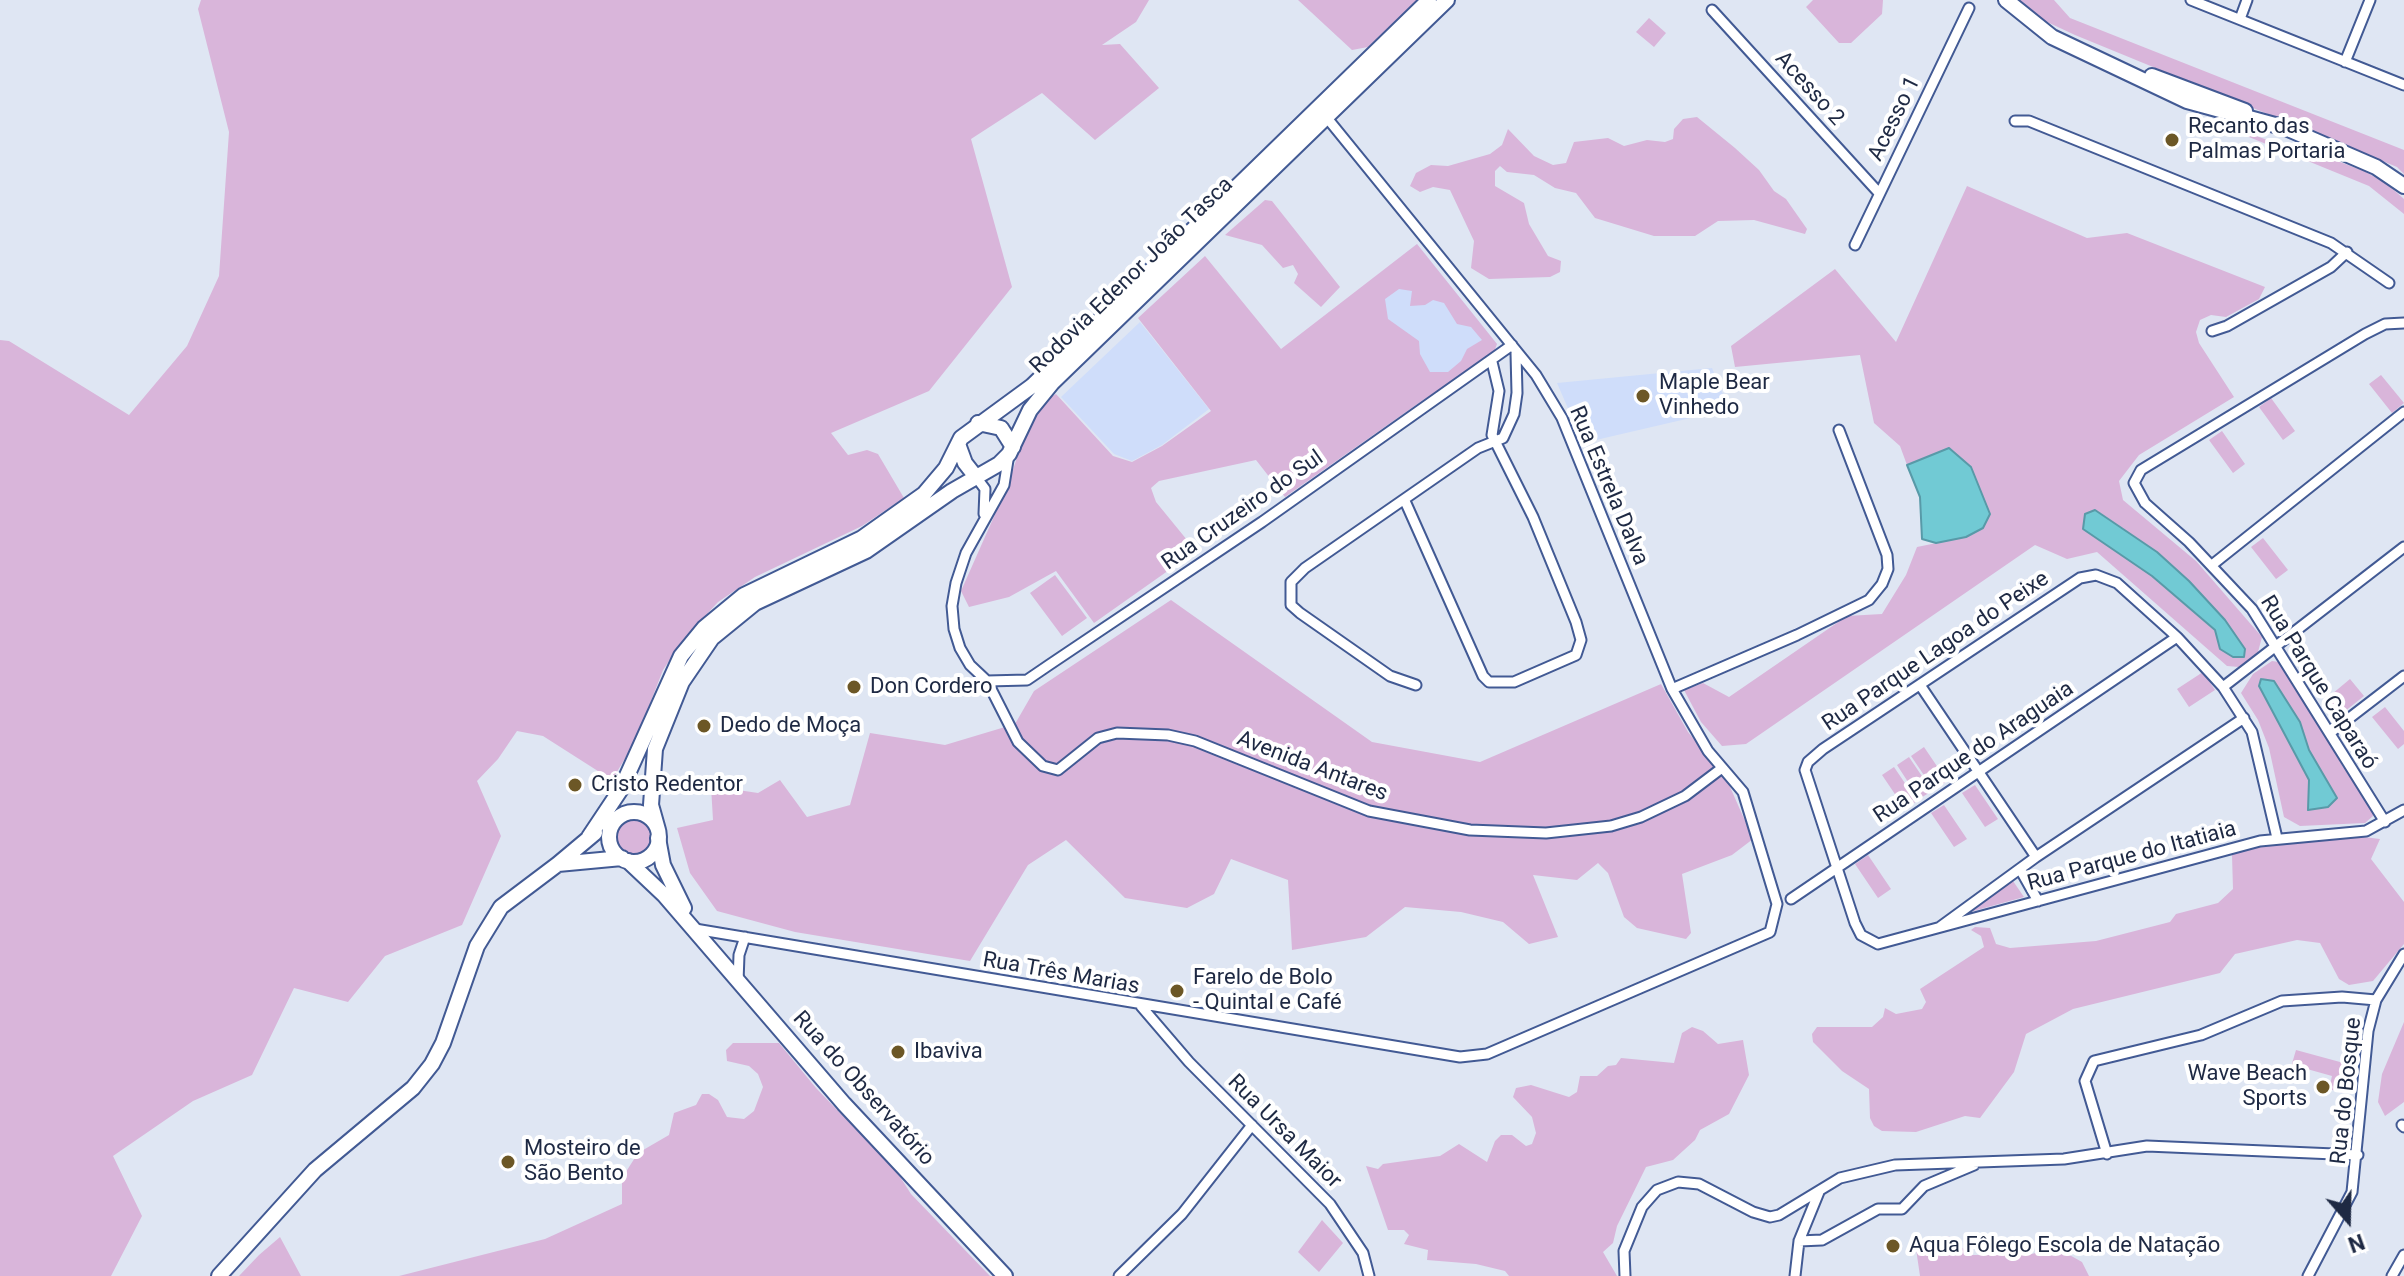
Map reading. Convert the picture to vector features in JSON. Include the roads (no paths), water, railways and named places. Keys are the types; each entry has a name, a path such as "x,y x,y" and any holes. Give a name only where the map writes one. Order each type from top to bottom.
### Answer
{"main road":[{"name":"Rodovia Edenor João Tasca","path":"1011,450 1030,410 1052,383 1323,113 1429,0"},
{"name":"Rodovia Edenor João Tasca","path":"219,1276 315,1170 413,1088 443,1043 467,969 488,924 501,907 611,819 633,760 681,656 704,628 744,595 862,538 899,514 938,479 958,444 978,423 1017,400 1447,0"},
{"path":"2006,0 2052,37 2120,67 2184,85 2286,128 2376,167 2404,186"},
{"path":"558,864 648,856 658,834 651,805 655,749 682,682 712,638 755,603 875,546 999,464 1011,450 1001,428 978,423"},
{"path":"958,444 965,463 976,477"},
{"path":"633,760 654,764"},
{"path":"625,860 609,841 611,819 629,812 644,814 658,834"},
{"name":"Rua do Observatório","path":"658,834 663,865 694,928"},
{"name":"Rua do Observatório","path":"625,860 694,928 844,1104 1005,1276"}],"street":[{"path":"2191,0 2404,85"},
{"path":"2240,19 2247,0"},
{"path":"2345,62 2370,0"},
{"name":"Acesso 1","path":"1855,245 1969,8"},
{"name":"Acesso 2","path":"1712,10 1879,193"},
{"name":"Rua Estrela Dalva","path":"1323,113 1536,375 1562,418 1672,689 1722,768 1743,792 1777,904 1775,924"},
{"path":"2015,121 2029,121 2308,233 2347,252 2389,283"},
{"path":"2212,331 2227,326 2318,274 2347,252"},
{"name":"Rua Parque Caparaó","path":"2385,822 2252,609 2212,565 2145,503 2134,483 2141,470 2365,334 2385,324 2404,323"},
{"path":"1416,685 1390,676 1291,605 1291,582 1297,574 1478,448 1503,438 1514,414 1514,349"},
{"name":"Rua Cruzeiro do Sul","path":"987,681 1008,683 1027,680 1514,349"},
{"path":"1405,501 1483,676 1489,682 1514,682 1576,655 1581,640 1576,622 1533,517 1503,453 1494,444 1492,435 1499,391 1492,362"},
{"path":"2212,565 2404,412"},
{"path":"1672,689 1869,600 1882,584 1888,569 1887,555 1839,430"},
{"path":"987,681 970,665 960,648 952,606 966,553 1004,485 1011,450"},
{"path":"976,477 986,495 983,521"},
{"path":"2223,687 2404,547"},
{"name":"Rua Parque Lagoa do Peixe","path":"1835,868 1805,770 1814,755 2080,578 2096,575 2117,583 2177,637"},
{"path":"2177,637 2223,687 2244,718 2258,750 2277,838"},
{"name":"Rua Parque do Araguaia","path":"1791,899 2177,637"},
{"path":"2330,733 2404,676"},
{"name":"Avenida Antares","path":"987,681 1018,742 1043,766 1058,770 1098,738 1117,733 1168,735 1195,741 1369,811 1470,830 1546,833 1611,826 1641,817 1685,796 1722,768"},
{"path":"1920,685 2036,857"},
{"path":"1938,928 2036,857 2244,718"},
{"name":"Rua Parque do Itatiaia","path":"1835,868 1855,923 1868,941 1878,944 2277,838 2358,832 2385,822 2404,810"},
{"path":"2020,869 2038,901"},
{"name":"Rua Três Marias","path":"694,928 1141,1006 1472,1057 1763,938 1775,924"},
{"path":"738,982 739,955 745,937"},
{"name":"Rua do Bosque","path":"2308,1276 2352,1192 2368,1031 2376,1000 2404,954"},
{"path":"2107,1154 2085,1081 2094,1061 2201,1035 2282,1001 2342,997 2376,1000"},
{"name":"Rua Ursa Maior","path":"1141,1006 1155,1025 1349,1228 1363,1253 1369,1276"},
{"path":"1154,1008 1155,1025"},
{"path":"1119,1276 1182,1214 1252,1125"},
{"path":"1625,1276 1624,1251 1637,1216 1648,1198 1667,1185 1699,1184 1753,1212 1770,1217 1779,1215 1840,1178 1895,1165 1934,1161 1978,1163 2064,1159 2147,1146 2358,1155"},
{"path":"1799,1241 1822,1240 1878,1209 1902,1209 1924,1186 1978,1163"},
{"path":"1795,1276 1799,1241 1820,1189"},
{"path":"2392,1276 2404,1255"}],"water":[{"path":"1949,448 1971,467 1990,514 1983,528 1966,537 1936,543 1922,539 1920,497 1907,465"},
{"path":"2095,510 2157,552 2189,581 2225,620 2245,649 2244,657 2233,657 2220,649 2215,630 2152,576 2083,529 2085,514"},
{"path":"2261,679 2274,681 2300,722 2309,750 2337,798 2328,807 2308,810 2309,780 2259,686"}],"place":[{"name":"Recanto das Palmas Portaria","path":"2172,140"},
{"name":"Maple Bear Vinhedo","path":"1643,396"},
{"name":"Don Cordero","path":"854,687"},
{"name":"Dedo de Moça","path":"704,726"},
{"name":"Cristo Redentor","path":"575,785"},
{"name":"Farelo de Bolo - Quintal e Café","path":"1177,991"},
{"name":"Ibaviva","path":"898,1052"},
{"name":"Wave Beach Sports","path":"2323,1087"},
{"name":"Mosteiro de São Bento","path":"508,1162"},
{"name":"Aqua Fôlego Escola de Natação","path":"1893,1246"}]}
